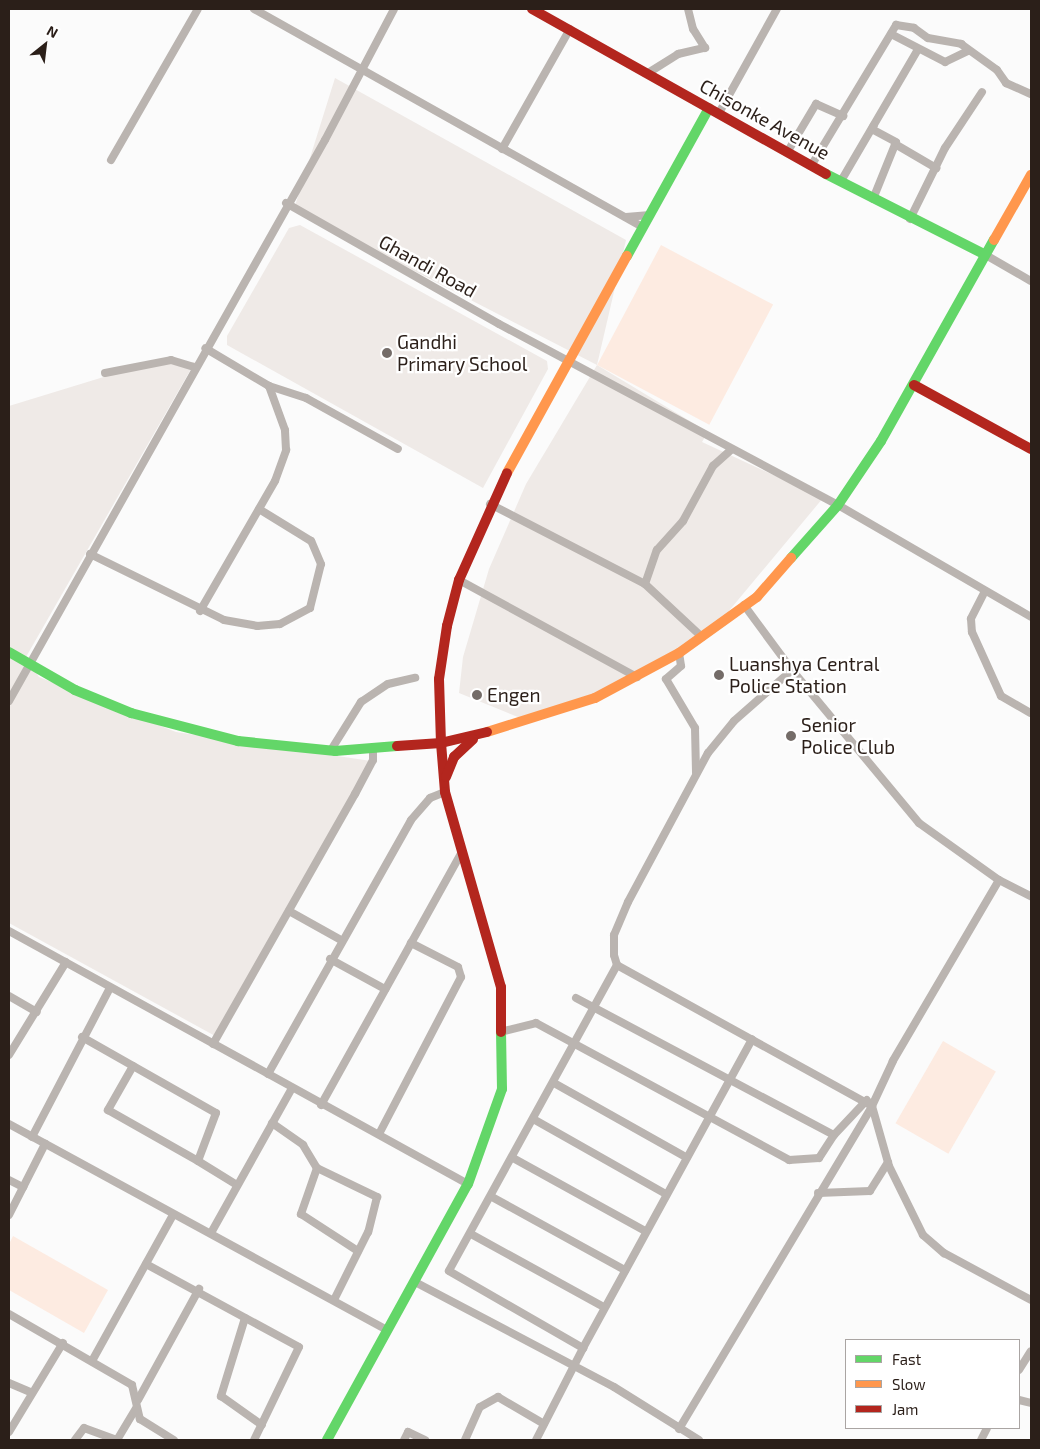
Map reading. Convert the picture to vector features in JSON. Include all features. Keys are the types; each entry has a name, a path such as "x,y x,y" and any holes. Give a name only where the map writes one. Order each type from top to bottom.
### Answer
{"street":[{"path":"111,160 198,9"},
{"path":"254,9 643,227"},
{"path":"9,701 394,9"},
{"name":"Chisonke Avenue","path":"532,9 788,150 811,166 910,219 984,254"},
{"path":"648,73 678,54 705,48 692,29 688,9"},
{"path":"719,113 777,9"},
{"path":"811,166 891,34 899,24 922,35 961,44 968,51 997,70 1006,82 1031,94"},
{"path":"502,149 570,29"},
{"path":"891,34 945,62 968,51"},
{"path":"841,181 922,35"},
{"path":"910,219 936,168 982,92"},
{"path":"788,150 816,104 843,116"},
{"path":"327,1440 468,1184 502,1089 504,1031 496,961 461,853 445,790 441,743 439,679 459,580 490,504 709,108"},
{"path":"881,110 872,129 936,168"},
{"path":"873,198 890,166 884,163 895,144"},
{"path":"9,652 75,690 157,722 238,741 331,750 373,750 441,743 478,736 567,710 637,677 679,653 744,605 779,575 838,505 914,385 984,254 1031,175"},
{"name":"Ghandi Road","path":"286,203 730,450 838,505 1031,617"},
{"path":"626,217 650,215"},
{"path":"984,254 1031,281"},
{"path":"205,348 269,386 306,398 398,449"},
{"path":"105,373 170,360 194,367"},
{"path":"914,385 1031,450"},
{"path":"200,611 259,510 286,450 285,430 269,386"},
{"path":"645,584 657,550 683,520 717,461 730,450"},
{"path":"490,504 645,584 702,637"},
{"path":"90,554 200,611 241,624 268,626 295,618 310,608 320,579 317,551 297,529 259,510"},
{"path":"459,580 637,677"},
{"path":"985,591 971,619 972,632 1001,696 1031,713"},
{"path":"744,605 792,670 919,823 999,880 1031,896"},
{"path":"679,653 680,666 666,679 695,728 696,774"},
{"path":"583,1348 450,1274 617,965 614,936 619,922 696,774 725,730 792,670"},
{"path":"331,750 362,702 388,684 415,678"},
{"path":"268,1074 330,959 418,809 445,790 454,757 478,736"},
{"path":"213,1044 290,911 373,760 373,750"},
{"path":"321,1105 461,853"},
{"path":"679,1429 999,880"},
{"path":"290,911 341,940"},
{"path":"9,931 321,1105 379,1134 468,1184"},
{"path":"379,1134 461,977 458,968 411,943"},
{"path":"330,959 385,989"},
{"path":"9,1055 66,962"},
{"path":"617,965 869,1103 888,1162 922,1236 944,1253 1031,1300"},
{"path":"32,1137 82,1038 110,988"},
{"path":"9,996 37,1012"},
{"path":"576,998 834,1135"},
{"path":"504,1031 536,1023 789,1160 819,1158 834,1135 869,1103"},
{"path":"82,1038 216,1112 198,1161"},
{"path":"536,1440 664,1193 710,1118 752,1039"},
{"path":"133,1066 108,1110 237,1185"},
{"path":"554,1083 686,1157"},
{"path":"211,1233 292,1088"},
{"path":"534,1120 664,1193"},
{"path":"272,1123 303,1145 317,1168 377,1197 358,1252 334,1300"},
{"path":"9,1124 387,1330"},
{"path":"9,1215 45,1144"},
{"path":"513,1158 645,1231"},
{"path":"818,1193 870,1191 888,1162"},
{"path":"317,1168 301,1214 358,1252"},
{"path":"9,1180 23,1187"},
{"path":"492,1197 625,1270"},
{"path":"92,1361 174,1215"},
{"path":"471,1234 604,1307"},
{"path":"146,1264 199,1289 300,1350 254,1440"},
{"path":"415,1282 575,1366 700,1440"},
{"path":"74,1440 84,1428 117,1440 199,1289"},
{"path":"9,1314 63,1343 132,1385 145,1424 174,1440"},
{"path":"245,1318 221,1396 262,1425"},
{"path":"9,1432 30,1392 63,1343"},
{"path":"1020,1368 1031,1351"},
{"path":"9,1383 30,1392"},
{"path":"465,1440 480,1407 498,1397 544,1424"},
{"path":"981,1440 987,1429"},
{"path":"404,1440 408,1432 425,1440"}],"shaded area":[{"path":"335,78 626,240 597,365 294,209"},
{"name":"Gandhi Primary School","path":"300,225 547,361 548,369 483,488 227,345 227,336 289,228"},
{"path":"661,245 773,305 709,425 597,365"},
{"path":"195,362 26,657 39,677 176,732 371,761 217,1037 9,923 9,406 146,364"},
{"path":"597,365 708,432 702,442 823,498 708,636 613,688 528,721 459,693 463,657 489,569 526,484"},
{"path":"943,1041 996,1072 948,1154 896,1123"},
{"path":"13,1236 108,1290 84,1333 9,1290 9,1244"}],"traffic: fast":[{"path":"627,256 709,108"},
{"path":"826,174 984,254"},
{"path":"791,558 838,505 881,441 994,240"},
{"path":"9,652 75,690 131,713 238,741 335,751 397,746"},
{"path":"327,1440 468,1184 502,1089 501,1032"}],"traffic: slow":[{"path":"994,240 1031,175"},
{"path":"507,473 627,256"},
{"path":"487,732 595,698 679,653 757,597 791,558"}],"traffic: jam":[{"path":"532,9 826,174"},
{"path":"914,385 1031,449"},
{"path":"397,746 441,743 439,679 447,626 459,580 507,473"},
{"path":"487,732 441,743 445,792 501,987 501,1032"},
{"path":"446,777 454,757 473,739"}],"place":[{"name":"Gandhi Primary School","path":"387,353"},
{"name":"Luanshya Central Police Station","path":"719,675"},
{"name":"Engen","path":"477,695"},
{"name":"Senior Police Club","path":"791,736"}]}
